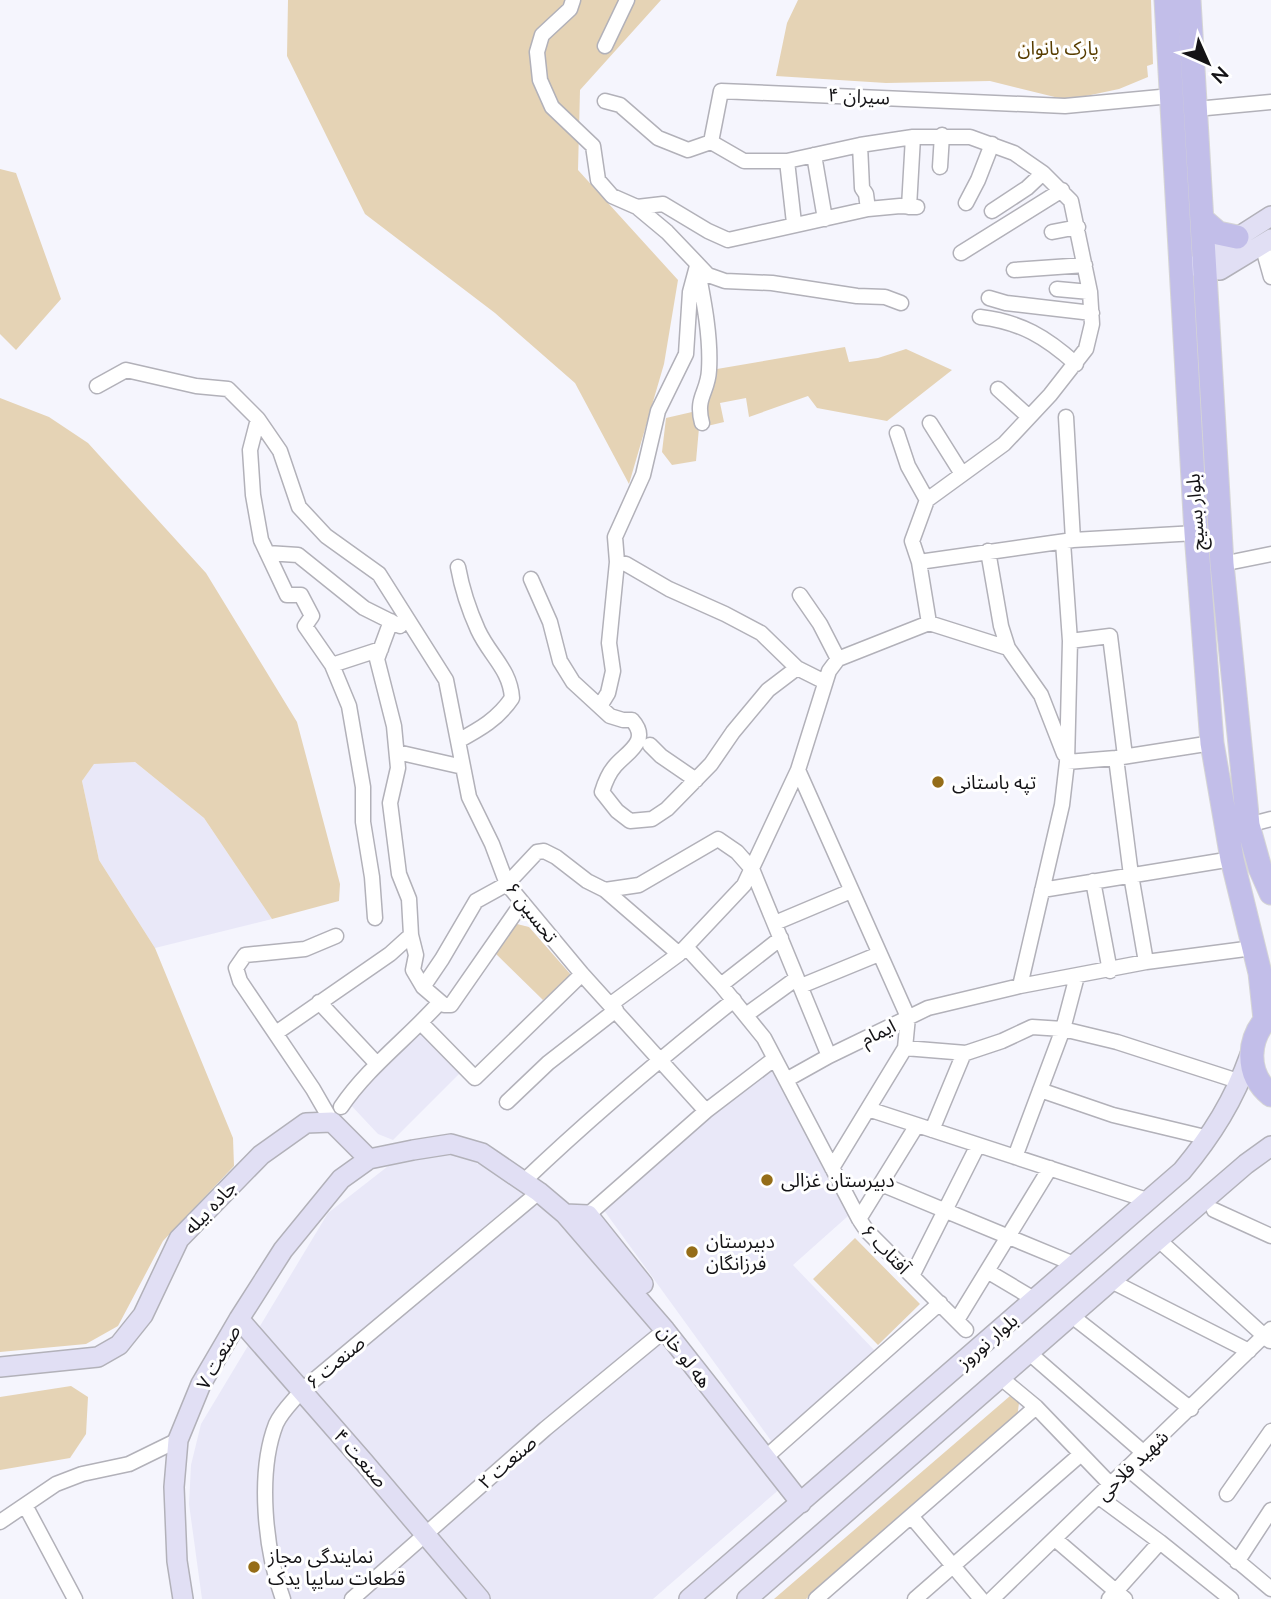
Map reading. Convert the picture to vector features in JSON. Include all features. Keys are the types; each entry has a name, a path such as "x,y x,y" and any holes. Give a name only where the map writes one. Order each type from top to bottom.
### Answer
{"main road":[{"name":"بلوار بسیج","path":"1166,0 1196,533 1212,743 1234,868 1268,1017"},
{"name":"بلوار بسیج","path":"1189,0 1222,564 1248,825 1260,868 1271,893"},
{"path":"1203,220 1218,233 1237,237"},
{"path":"1234,868 1260,868"},
{"path":"1268,1017 1258,1031 1250,1055 1256,1075 1271,1095"}],"street":[{"path":"573,0 570,9 542,35 537,52 540,80 552,107 593,146 598,180 612,196 637,207 667,232 708,275 725,281 772,283 856,296 885,297 901,303"},
{"path":"605,46 627,0"},
{"name":"سیران ۴","path":"711,142 722,91 1065,106 1171,96"},
{"path":"605,102 620,105 658,138 688,150 711,142 744,161 787,161 912,137 970,136 1014,153 1043,173 1071,201 1090,292 1092,313 1086,349 1076,364 1004,443 927,500 912,541 919,562 929,623"},
{"path":"1196,109 1271,102"},
{"path":"940,167 942,135"},
{"path":"637,207 663,204 728,240 794,223 868,209 913,207 912,137"},
{"path":"966,203 992,144"},
{"path":"860,145 862,188 866,194 868,209"},
{"path":"814,155 825,219"},
{"path":"787,161 794,223"},
{"path":"992,211 1027,188 1043,173"},
{"path":"961,253 1062,190"},
{"path":"1205,265 1221,248 1271,216"},
{"path":"1052,232 1078,227"},
{"path":"1181,267 1205,265 1220,270 1266,242 1271,277"},
{"path":"1014,270 1085,265"},
{"path":"697,266 703,299 709,371 706,388 699,400 702,423"},
{"path":"600,706 608,693 613,671 609,643 617,562 615,537 643,475 658,411 687,354 690,292 697,266"},
{"path":"1057,289 1090,292"},
{"path":"989,298 1006,303 1092,313"},
{"path":"980,317 1001,320 1040,335 1076,364"},
{"name":"تحسین ۶","path":"97,386 126,370 196,386 228,389 258,419 280,451 299,506 326,536 379,574 446,680 469,797 492,844 507,884 582,974 706,1111"},
{"path":"998,389 1029,417"},
{"path":"1020,986 1062,805 1067,762 1070,640 1066,417"},
{"path":"258,419 250,450 253,495 261,540 287,595 301,595 312,616 304,626 332,665 349,706 363,787 363,822 372,877 375,918"},
{"path":"930,423 962,474"},
{"path":"897,433 908,466 927,500"},
{"path":"919,562 1068,541 1196,533"},
{"path":"989,551 1001,626 1008,648 1041,695 1067,762"},
{"path":"267,553 298,555 364,608 417,634"},
{"path":"1222,564 1271,554"},
{"path":"617,562 626,564 669,589 761,633 797,668 825,682"},
{"path":"458,567 462,589 479,631 508,675 512,698 502,713 458,741"},
{"path":"531,579 550,622 561,661 573,682 610,716 632,720 639,728 640,736 634,748 606,778 602,792 617,811 630,821 652,818 667,809 711,764 768,690 797,668"},
{"path":"800,596 820,624 838,659"},
{"path":"391,621 377,659 394,726 397,752 398,768 390,803 399,874 409,899 411,935 416,955 413,970 423,987 447,1006 453,1003 522,903"},
{"path":"507,1102 548,1063 682,950 744,885 798,770 825,682 838,659 929,623 1008,648"},
{"path":"1070,640 1110,636 1131,875 1146,962"},
{"path":"332,665 381,649"},
{"path":"1067,762 1212,743"},
{"path":"650,745 696,780"},
{"path":"397,752 463,766"},
{"path":"798,770 908,1017 905,1048 832,1168"},
{"path":"1248,825 1271,819"},
{"path":"605,890 639,885 718,839 737,852 752,869 829,1056"},
{"path":"423,987 476,901 507,884 537,852 544,851 587,881 605,890 682,950 721,985 764,1038 786,1080"},
{"path":"1042,890 1131,875 1234,868"},
{"path":"1093,881 1110,971"},
{"path":"775,923 851,891"},
{"path":"276,1033 390,954 411,935"},
{"path":"336,936 305,949 245,955 236,968 240,981 276,1033 369,1158 451,1144 482,1153 576,1218 806,1499"},
{"path":"721,985 781,938"},
{"name":"ایمام","path":"786,1080 928,1008 1020,986 1110,971 1146,962 1253,948"},
{"path":"746,1015 799,982 879,954"},
{"path":"421,1023 475,1078 582,974"},
{"path":"1015,1157 1063,1030 1077,976"},
{"name":"صنعت ۶","path":"283,1599 276,1581 264,1502 267,1460 276,1422 302,1390 531,1186 578,1130 734,1000"},
{"path":"319,1002 377,1064"},
{"path":"337,1115 377,1064 440,1002"},
{"path":"905,1048 964,1053 1002,1041 1032,1027 1063,1030 1117,1042 1241,1082"},
{"path":"932,1130 964,1053"},
{"name":"بلوار نوروز","path":"689,1599 1182,1171 1225,1114 1241,1082 1250,1055"},
{"path":"576,1218 774,1059"},
{"name":"آفتاب ۶","path":"786,1080 867,1231 962,1325 987,1271"},
{"path":"1040,1090 1113,1115 1209,1138"},
{"path":"868,1109 1147,1200"},
{"name":"جاده بیله","path":"0,1367 98,1357 119,1345 143,1315 179,1239 261,1155 306,1123 337,1115"},
{"path":"859,1219 917,1125"},
{"path":"912,1276 978,1145"},
{"name":"بلوار نوروز","path":"747,1599 1246,1164 1271,1146"},
{"name":"صنعت ۷","path":"183,1599 177,1561 174,1487 178,1440 201,1384 239,1319 291,1240 341,1179 369,1158"},
{"path":"1034,1299 987,1271 1050,1168"},
{"path":"881,1184 1074,1264"},
{"path":"1214,1210 1271,1236"},
{"name":"هه لو خان","path":"576,1218 665,1330 770,1453"},
{"path":"1162,1243 1269,1336"},
{"path":"1115,1283 1249,1351"},
{"path":"770,1453 940,1303"},
{"name":"صنعت ۴","path":"239,1319 480,1599"},
{"path":"1077,1320 1191,1409"},
{"name":"صنعت ۲","path":"352,1599 545,1429 665,1330"},
{"name":"شهید فلاحی","path":"992,1599 1249,1351 1269,1336"},
{"path":"1035,1358 1144,1453"},
{"path":"1001,1378 1036,1407 1111,1485"},
{"path":"816,1599 1036,1407"},
{"path":"1227,1494 1271,1431"},
{"path":"0,1522 26,1507 56,1484 82,1474 129,1464 178,1440"},
{"path":"915,1599 1081,1454"},
{"path":"1128,1469 1271,1589"},
{"path":"1099,1497 1231,1599"},
{"path":"26,1507 75,1599"},
{"path":"1237,1562 1270,1512"},
{"path":"911,1516 981,1599"},
{"path":"1055,1539 1117,1597 1160,1542"}],"shaded area":[{"path":"135,762 204,818 272,919 155,948 99,860 82,781 94,763"},
{"path":"421,1029 462,1071 393,1140 378,1134 347,1101"},
{"path":"769,1067 794,1095 857,1208 793,1265 876,1352 772,1442 603,1209 662,1153"},
{"path":"455,1153 506,1177 561,1223 725,1407 782,1487 653,1599 202,1599 189,1504 191,1465 201,1424 328,1213 401,1156"}],"green space":[{"path":"288,0 661,0 580,90 578,170 678,280 664,364 629,484 575,383 495,313 365,214 287,56"},
{"name":"پارک بانوان","path":"798,0 1151,0 1153,64 1147,66 1148,77 1119,89 1067,100 990,81 886,83 776,76 787,23"},
{"path":"0,169 16,173 61,299 16,350 0,334"},
{"path":"845,347 849,362 878,358 906,349 952,370 887,421 817,408 808,396 749,417 746,398 720,403 724,422 699,428 696,461 672,465 662,452 666,418 705,409 717,369"},
{"path":"0,398 49,417 88,443 206,573 297,722 340,884 339,901 272,919 204,818 135,762 94,764 82,781 99,860 155,948 233,1138 234,1166 163,1241 118,1326 86,1344 0,1352"},
{"path":"517,924 529,927 572,976 543,1000 493,951"},
{"path":"855,1238 920,1304 878,1345 813,1279"},
{"path":"71,1386 88,1397 86,1434 70,1458 0,1470 0,1397"},
{"path":"1010,1396 1019,1403 1017,1418 806,1599 774,1599"}],"place":[{"name":"تپه باستانی","path":"938,782"},
{"name":"دبیرستان غزالی","path":"767,1180"},
{"name":"دبیرستان فرزانگان","path":"692,1252"},
{"name":"نمایندگی مجاز قطعات سایپا یدک","path":"254,1567"}]}
